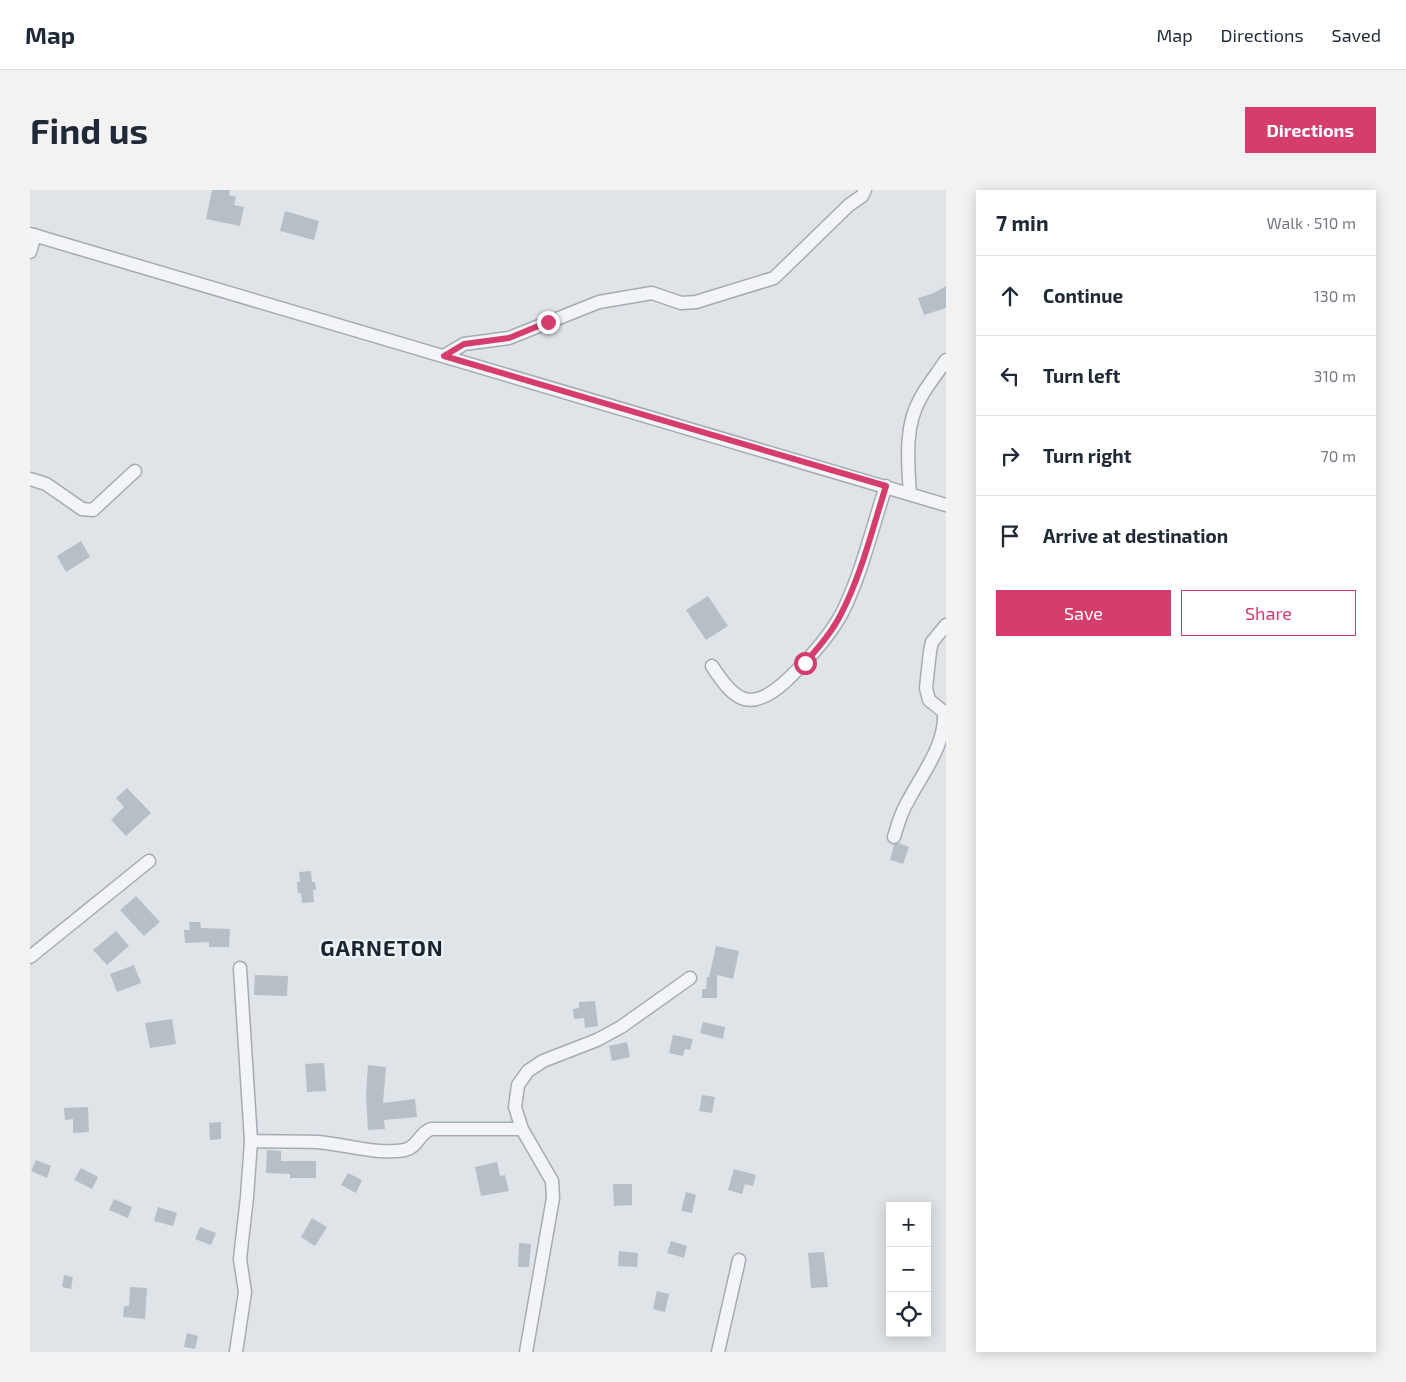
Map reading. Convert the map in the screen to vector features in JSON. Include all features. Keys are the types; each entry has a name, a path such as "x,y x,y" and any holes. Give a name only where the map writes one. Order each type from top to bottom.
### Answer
{"street":[{"path":"444,356 464,344 509,338 600,302 652,294 681,303 696,302 774,278 849,205 862,196 865,190"},
{"path":"30,252 33,235 946,505"},
{"path":"910,494 908,461 912,416 919,399 946,360"},
{"path":"30,479 46,484 82,509 93,510 135,470"},
{"path":"712,666 723,683 737,696 751,701 765,697 805,663 841,614 854,584 886,486"},
{"path":"894,837 901,814 934,755 940,738 944,712 929,700 926,688 932,642 946,625"},
{"path":"30,957 149,861"},
{"path":"236,1352 245,1292 240,1259 248,1197 251,1141 240,968"},
{"path":"526,1352 553,1198 552,1180 522,1129 516,1107 518,1085 528,1071 543,1061 597,1040 622,1027 690,978"},
{"path":"251,1141 316,1142 378,1150 403,1150 416,1144 425,1132 431,1129 522,1129"},
{"path":"718,1352 739,1260"}],"building":[{"path":"212,190 230,190 229,195 236,197 234,205 244,207 240,226 206,219"},
{"path":"285,211 319,221 314,240 280,231"},
{"path":"946,286 946,308 924,315 918,298 934,293"},
{"path":"81,541 90,557 66,572 57,556"},
{"path":"708,596 728,626 706,640 686,610"},
{"path":"127,788 151,813 126,836 111,820 124,807 116,798"},
{"path":"899,843 909,847 903,864 890,860 894,845"},
{"path":"311,871 312,882 315,882 316,890 313,890 314,902 302,903 301,893 298,893 297,882 300,882 299,872"},
{"path":"136,896 160,922 144,936 120,910"},
{"path":"189,922 200,922 201,928 230,929 229,947 209,947 209,942 185,943 184,930 190,930"},
{"path":"116,931 129,946 107,965 93,950"},
{"path":"716,946 739,951 733,979 717,975 717,998 702,998 702,989 706,989 707,977 709,977"},
{"path":"134,965 141,983 117,992 110,974"},
{"path":"255,975 288,976 287,996 254,995"},
{"path":"595,1001 598,1026 585,1028 584,1018 574,1019 573,1009 579,1008 579,1002"},
{"path":"172,1019 176,1044 150,1048 145,1023"},
{"path":"703,1022 725,1027 723,1039 700,1033"},
{"path":"673,1035 693,1039 690,1050 685,1049 683,1056 669,1053"},
{"path":"627,1042 630,1057 612,1061 609,1046"},
{"path":"324,1063 326,1091 307,1092 305,1064"},
{"path":"368,1065 386,1067 383,1103 415,1099 417,1117 384,1120 385,1129 368,1130 366,1095"},
{"path":"702,1095 715,1097 712,1113 699,1111"},
{"path":"88,1107 89,1132 73,1133 73,1119 65,1120 64,1108"},
{"path":"221,1122 221,1139 210,1140 209,1123"},
{"path":"267,1150 281,1151 281,1161 316,1161 316,1178 290,1178 290,1174 266,1173"},
{"path":"36,1160 51,1166 47,1178 31,1171"},
{"path":"497,1162 500,1176 505,1175 509,1191 481,1196 475,1167"},
{"path":"81,1168 98,1177 92,1189 74,1180"},
{"path":"734,1169 756,1175 753,1186 745,1184 742,1194 728,1190"},
{"path":"348,1173 362,1180 356,1193 341,1185"},
{"path":"613,1184 632,1184 632,1205 614,1206"},
{"path":"686,1192 696,1195 692,1213 681,1211"},
{"path":"114,1199 132,1207 128,1218 109,1210"},
{"path":"158,1207 177,1213 173,1226 154,1221"},
{"path":"312,1218 327,1227 315,1246 301,1237"},
{"path":"200,1227 216,1233 211,1245 195,1239"},
{"path":"671,1241 687,1246 684,1258 667,1253"},
{"path":"519,1243 531,1244 529,1267 518,1267"},
{"path":"619,1251 638,1253 637,1267 618,1266"},
{"path":"824,1252 828,1287 811,1288 808,1253"},
{"path":"64,1275 73,1277 71,1289 62,1287"},
{"path":"130,1287 147,1288 145,1319 123,1317 124,1306 129,1306"},
{"path":"657,1291 669,1294 665,1312 653,1309"},
{"path":"187,1333 198,1336 195,1349 184,1347"}],"district":[{"name":"GARNETON","path":"382,947"}],"route":[{"path":"548,322 509,338 464,344 444,356 886,486 854,584 841,614 805,663"}]}
